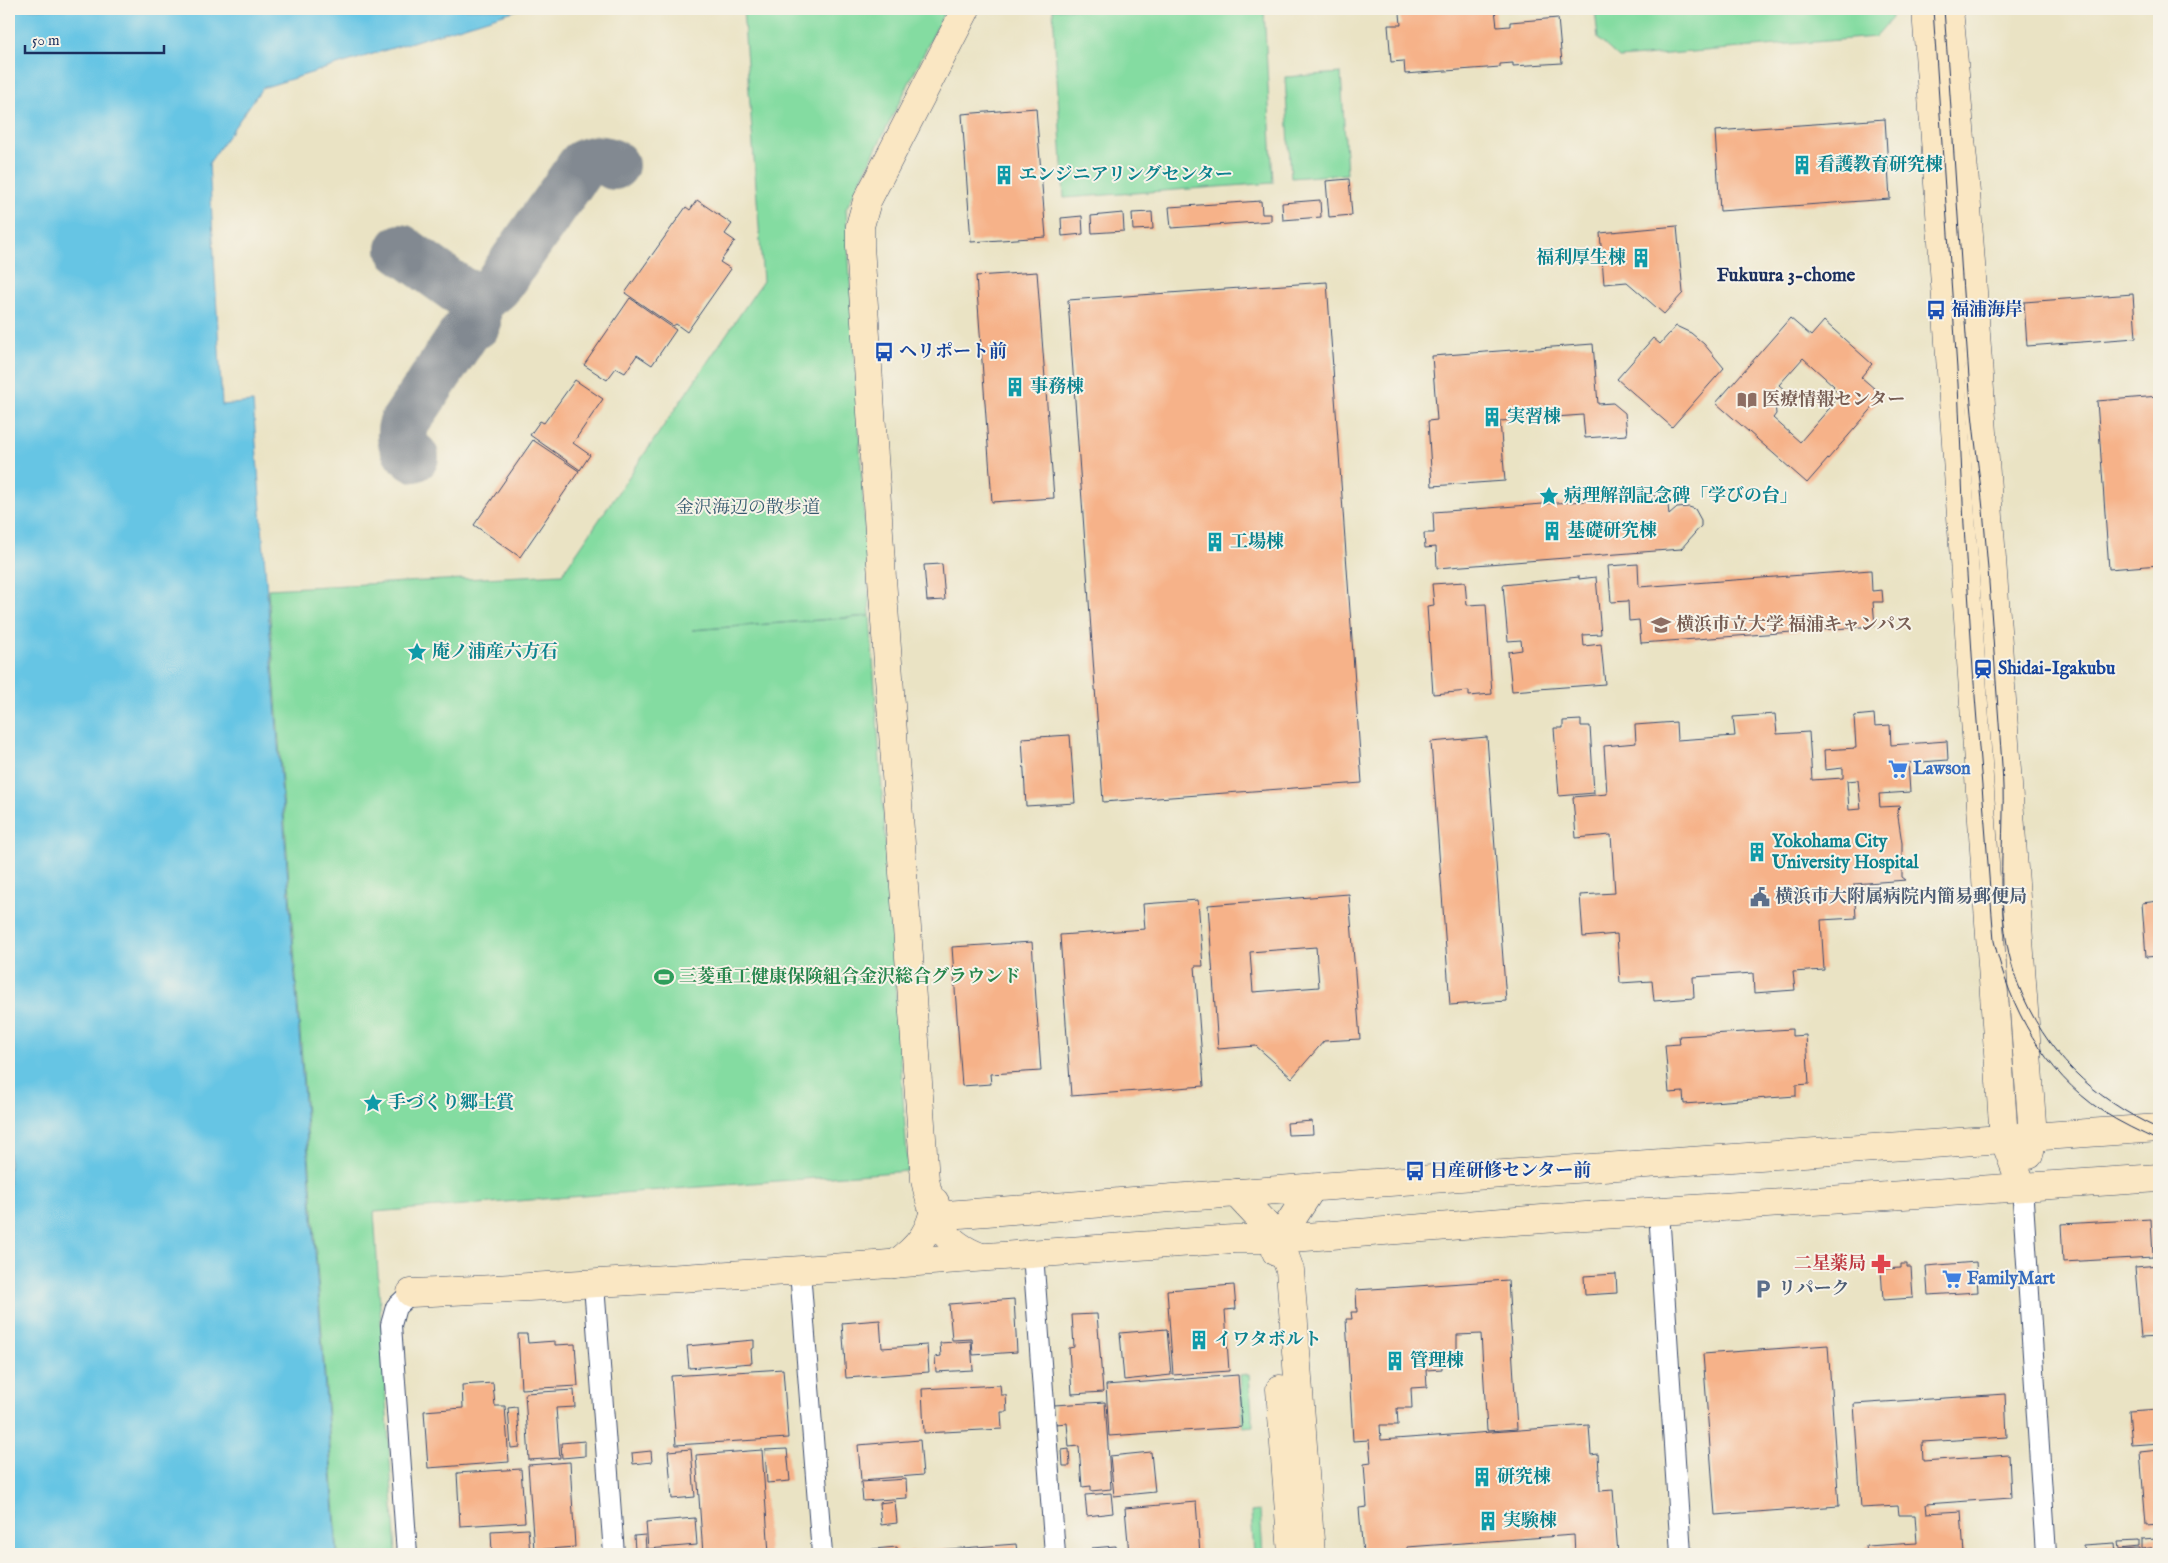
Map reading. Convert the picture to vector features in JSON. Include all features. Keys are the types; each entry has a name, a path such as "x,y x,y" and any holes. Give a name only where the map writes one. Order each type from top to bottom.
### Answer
{"street":[{"path":"966,9 867,201 860,226 882,584 925,1180 933,1216 956,1246 981,1257"},
{"path":"895,1264 912,1252 922,1240 933,1216 936,1179 870,229 877,204 979,9"},
{"path":"1926,9 2004,1138 2022,1186"},
{"path":"1949,9 1966,193 2033,1136 2022,1186 2046,1554"},
{"path":"933,1216 2159,1128"},
{"path":"407,1554 391,1325 396,1306 410,1293 594,1285 800,1272 1234,1239 1279,1239 1659,1211 2159,1178"},
{"path":"1292,1554 1271,1271 1279,1239 1312,1188"},
{"path":"1236,1193 1279,1239 1290,1270 1311,1554"},
{"path":"1659,1211 1681,1554"},
{"path":"1033,1254 1055,1554"},
{"path":"800,1272 822,1554"},
{"path":"594,1285 614,1554"}],"green space":[{"name":"金沢海辺の散歩道","path":"743,9 946,9 846,209 870,616 908,1171 374,1212 396,1554 338,1554 268,589 562,574 763,281"},
{"path":"1053,9 1264,9 1273,183 1064,198"},
{"path":"1595,9 1891,9 1892,18 1875,37 1619,58 1598,39"},
{"path":"1341,73 1347,174 1291,178 1285,77"},
{"path":"1249,1374 1253,1426 1243,1427 1240,1375"},
{"path":"1260,1511 1263,1554 1254,1554 1251,1512"}],"water":[{"path":"9,9 520,9 262,88 209,163 222,405 253,402 337,1554 9,1554"}],"building":[{"path":"1453,9 1495,9 1497,27 1510,26 1510,22 1558,18 1562,63 1513,66 1513,63 1500,64 1500,67 1405,74 1404,61 1391,62 1388,25 1401,25 1400,13"},
{"name":"エンジニアリングセンター","path":"1036,108 1046,237 971,242 962,114"},
{"name":"看護教育研究棟","path":"1885,119 1890,199 1720,211 1715,131"},
{"path":"1349,179 1352,215 1329,217 1326,181"},
{"path":"697,200 732,224 725,234 735,241 720,262 731,269 687,332 676,324 673,326 625,293 686,207 690,210"},
{"path":"1320,200 1321,217 1283,220 1282,203"},
{"path":"1261,201 1262,214 1271,214 1271,221 1171,228 1169,207"},
{"path":"1152,212 1153,229 1133,230 1132,213"},
{"path":"1123,213 1124,231 1092,233 1091,216"},
{"path":"1082,216 1083,234 1062,236 1061,218"},
{"name":"福利厚生棟","path":"1677,226 1683,293 1664,314 1627,282 1604,284 1600,233"},
{"name":"事務棟","path":"1037,272 1054,498 992,502 976,276"},
{"name":"工場棟","path":"1327,282 1362,783 1103,802 1068,300"},
{"path":"2133,294 2136,338 2027,346 2024,302"},
{"path":"630,298 676,330 652,365 637,355 625,373 616,368 607,380 584,365"},
{"name":"医療情報センター","path":"1790,318 1811,336 1824,321 1872,364 1861,377 1883,396 1807,483 1716,403","holes":["1803,358 1834,386 1832,388 1841,395 1800,442 1773,418 1776,414 1775,403 1786,391 1779,385"]},
{"path":"1676,326 1691,333 1704,344 1724,368 1672,427 1617,379 1653,338 1660,344"},
{"name":"実習棟","path":"1593,344 1598,404 1613,403 1625,413 1627,435 1585,438 1583,415 1500,421 1505,481 1432,486 1428,421 1437,420 1432,356"},
{"path":"575,380 603,399 573,443 590,455 580,470 530,435 540,421 544,423"},
{"path":"2159,396 2159,565 2109,569 2097,401"},
{"path":"533,440 579,471 520,557 474,525"},
{"name":"基礎研究棟","path":"1667,495 1669,515 1677,508 1689,507 1695,509 1701,520 1701,526 1681,549 1437,568 1436,547 1425,548 1424,533 1434,533 1433,512"},
{"path":"942,564 945,600 927,601 924,565"},
{"path":"1638,564 1639,587 1871,570 1872,591 1882,590 1883,602 1873,602 1875,626 1641,643 1639,620 1629,621 1628,601 1611,602 1608,566"},
{"path":"1579,577 1579,579 1596,577 1601,634 1583,635 1584,646 1601,644 1605,684 1512,691 1508,652 1522,650 1521,640 1508,641 1503,585"},
{"path":"1465,582 1467,605 1486,604 1492,694 1469,696 1469,691 1433,694 1427,606 1434,605 1432,584"},
{"name":"Yokohama City University Hospital","path":"1775,714 1777,734 1809,732 1812,780 1843,778 1843,768 1825,770 1824,750 1856,748 1854,716 1874,714 1875,726 1890,725 1891,745 1947,741 1948,760 1908,763 1910,792 1879,794 1880,807 1901,806 1897,810 1902,843 1902,877 1906,880 1854,884 1856,918 1821,920 1824,970 1793,972 1795,990 1754,993 1753,973 1693,977 1694,998 1654,1001 1652,981 1620,983 1617,934 1583,937 1580,895 1615,893 1611,835 1576,838 1573,797 1607,794 1604,746 1636,743 1635,725 1676,722 1677,740 1735,736 1733,717","holes":["1858,780 1861,809 1849,810 1847,781"]},
{"path":"1581,720 1581,726 1590,726 1594,793 1559,796 1554,728 1563,728 1563,721"},
{"path":"1070,735 1075,803 1026,806 1022,738"},
{"path":"1487,737 1506,1001 1450,1005 1431,742"},
{"path":"1349,894 1360,1039 1324,1041 1292,1078 1256,1046 1218,1049 1208,905","holes":["1316,947 1319,987 1253,992 1250,952"]},
{"path":"1198,900 1203,966 1195,966 1204,1086 1071,1096 1060,935 1145,929 1143,904"},
{"path":"2159,901 2159,956 2146,957 2142,903"},
{"path":"1032,942 1041,1071 990,1074 991,1084 962,1086 952,947"},
{"path":"1792,1029 1792,1036 1806,1035 1809,1084 1796,1085 1796,1096 1684,1104 1683,1092 1669,1093 1665,1045 1680,1044 1679,1036"},
{"path":"1312,1121 1313,1134 1288,1135 1287,1123"},
{"path":"2151,1219 2153,1257 2063,1262 2061,1224"},
{"name":"FamilyMart","path":"1976,1262 1978,1292 1928,1295 1926,1266"},
{"path":"1901,1264 1907,1264 1907,1267 1911,1267 1913,1298 1883,1300 1881,1269 1901,1268"},
{"path":"2159,1265 2159,1337 2141,1338 2135,1267"},
{"path":"1616,1274 1617,1293 1585,1295 1584,1276"},
{"path":"1508,1280 1517,1429 1487,1431 1481,1334 1457,1335 1457,1352 1441,1353 1442,1369 1426,1370 1427,1387 1411,1388 1412,1408 1397,1408 1398,1425 1380,1425 1381,1440 1589,1425 1591,1455 1598,1454 1600,1491 1613,1490 1618,1554 1575,1554 1574,1535 1407,1547 1407,1554 1363,1554 1359,1508 1367,1507 1364,1464 1371,1463 1369,1440 1353,1441 1346,1319 1352,1319 1351,1312 1357,1312 1356,1290"},
{"name":"イワタボルト","path":"1234,1285 1236,1309 1225,1310 1229,1371 1173,1375 1167,1290"},
{"path":"1014,1299 1017,1352 973,1355 972,1339 952,1340 949,1304"},
{"path":"1097,1314 1103,1392 1072,1394 1069,1348 1074,1347 1072,1315"},
{"path":"880,1320 882,1348 927,1345 929,1372 846,1378 842,1323"},
{"path":"1167,1329 1171,1375 1124,1380 1120,1333"},
{"path":"518,1334 527,1334 528,1343 555,1341 555,1345 575,1344 578,1386 521,1389"},
{"path":"754,1340 754,1348 751,1349 752,1363 689,1368 687,1346"},
{"path":"971,1341 973,1370 936,1372 935,1357 941,1356 940,1343"},
{"path":"1828,1345 1839,1506 1715,1515 1703,1354"},
{"path":"783,1369 788,1438 676,1445 671,1376"},
{"path":"1238,1375 1242,1427 1109,1436 1106,1385"},
{"path":"493,1383 495,1406 505,1406 509,1462 428,1468 424,1411 463,1408 462,1385"},
{"path":"1000,1385 1001,1395 1006,1395 1007,1412 1001,1412 1002,1429 924,1433 922,1389"},
{"path":"574,1390 575,1407 556,1408 560,1458 529,1460 525,1393"},
{"path":"2005,1394 2007,1437 1922,1442 1923,1461 2009,1455 2011,1498 1926,1504 1927,1513 1961,1511 1964,1554 1867,1554 1866,1546 1917,1543 1915,1515 1899,1515 1898,1506 1861,1508 1854,1404"},
{"path":"1105,1402 1111,1489 1091,1491 1091,1486 1082,1487 1079,1446 1069,1447 1067,1423 1056,1424 1054,1405"},
{"path":"517,1407 520,1447 511,1448 508,1408"},
{"path":"2159,1409 2159,1443 2132,1445 2129,1411"},
{"path":"920,1440 923,1475 861,1480 858,1445"},
{"path":"585,1441 585,1456 562,1458 561,1443"},
{"path":"691,1449 695,1497 672,1499 668,1451"},
{"path":"787,1449 790,1481 767,1483 765,1450"},
{"path":"1069,1449 1070,1466 1063,1466 1062,1450"},
{"path":"762,1450 769,1554 703,1554 696,1455"},
{"path":"2159,1450 2159,1524 2146,1525 2140,1452"},
{"path":"651,1451 652,1462 633,1464 632,1453"},
{"path":"1151,1452 1155,1492 1114,1496 1110,1456"},
{"path":"570,1462 575,1547 534,1550 528,1465"},
{"path":"521,1469 525,1522 460,1526 457,1473"},
{"path":"906,1479 907,1498 863,1501 861,1482"},
{"path":"1111,1493 1113,1513 1087,1516 1085,1495"},
{"path":"895,1501 897,1523 881,1525 879,1503"},
{"path":"1196,1502 1200,1554 1129,1554 1125,1508"},
{"path":"695,1518 697,1545 648,1549 646,1522"},
{"path":"528,1529 530,1554 492,1554 491,1531"},
{"path":"645,1535 646,1549 635,1550 634,1536"},
{"path":"2157,1538 2157,1547 2141,1549 2141,1539"},
{"path":"2138,1541 2138,1547 2119,1549 2118,1542"},
{"path":"2115,1543 2116,1554 2084,1554 2083,1545"},
{"path":"1016,1544 1017,1552 1033,1551 1033,1554 909,1554 909,1552"},
{"path":"1116,1546 1116,1554 1093,1554 1092,1548"},
{"path":"897,1547 898,1554 862,1554 862,1550"},
{"path":"2139,1549 2139,1554 2120,1554 2120,1550"}],"taxiway":[{"path":"467,294 483,294 497,286 582,165 598,160 614,165"},
{"path":"401,249 471,299 476,311 476,324"},
{"path":"414,457 407,450 403,442 403,425 470,325 473,312 467,294"}],"tram line":[{"path":"1933,9 1958,384 1973,670 1994,941 2009,990 2032,1036 2047,1058 2081,1095 2102,1111 2159,1141"},
{"path":"1944,9 1970,396 1984,521 2003,779 2002,899 2011,963 2029,1009 2057,1052 2092,1088 2112,1103 2159,1129"}],"place":[{"name":"看護教育研究棟","path":"1802,165"},
{"name":"エンジニアリングセンター","path":"1004,175"},
{"name":"福利厚生棟","path":"1641,258"},
{"name":"福浦海岸","path":"1936,310"},
{"name":"ヘリポート前","path":"884,352"},
{"name":"事務棟","path":"1015,387"},
{"name":"医療情報センター","path":"1747,400"},
{"name":"実習棟","path":"1492,417"},
{"name":"病理解剖記念碑「学びの台」","path":"1549,496"},
{"name":"基礎研究棟","path":"1552,531"},
{"name":"工場棟","path":"1215,542"},
{"name":"横浜市立大学 福浦キャンパス","path":"1661,625"},
{"name":"庵ノ浦産六方石","path":"417,652"},
{"name":"Shidai-Igakubu","path":"1983,669"},
{"name":"Lawson","path":"1898,769"},
{"name":"Yokohama City University Hospital","path":"1757,852"},
{"name":"横浜市大附属病院内簡易郵便局","path":"1760,897"},
{"name":"三菱重工健康保険組合金沢総合グラウンド","path":"664,977"},
{"name":"手づくり郷土賞","path":"373,1103"},
{"name":"日産研修センター前","path":"1415,1171"},
{"name":"二星薬局","path":"1881,1264"},
{"name":"FamilyMart","path":"1952,1279"},
{"name":"リパーク","path":"1763,1289"},
{"name":"イワタボルト","path":"1199,1340"},
{"name":"管理棟","path":"1395,1361"},
{"name":"研究棟","path":"1482,1477"},
{"name":"実験棟","path":"1488,1521"}],"district":[{"name":"Fukuura 3-chome","path":"1786,276"}]}
